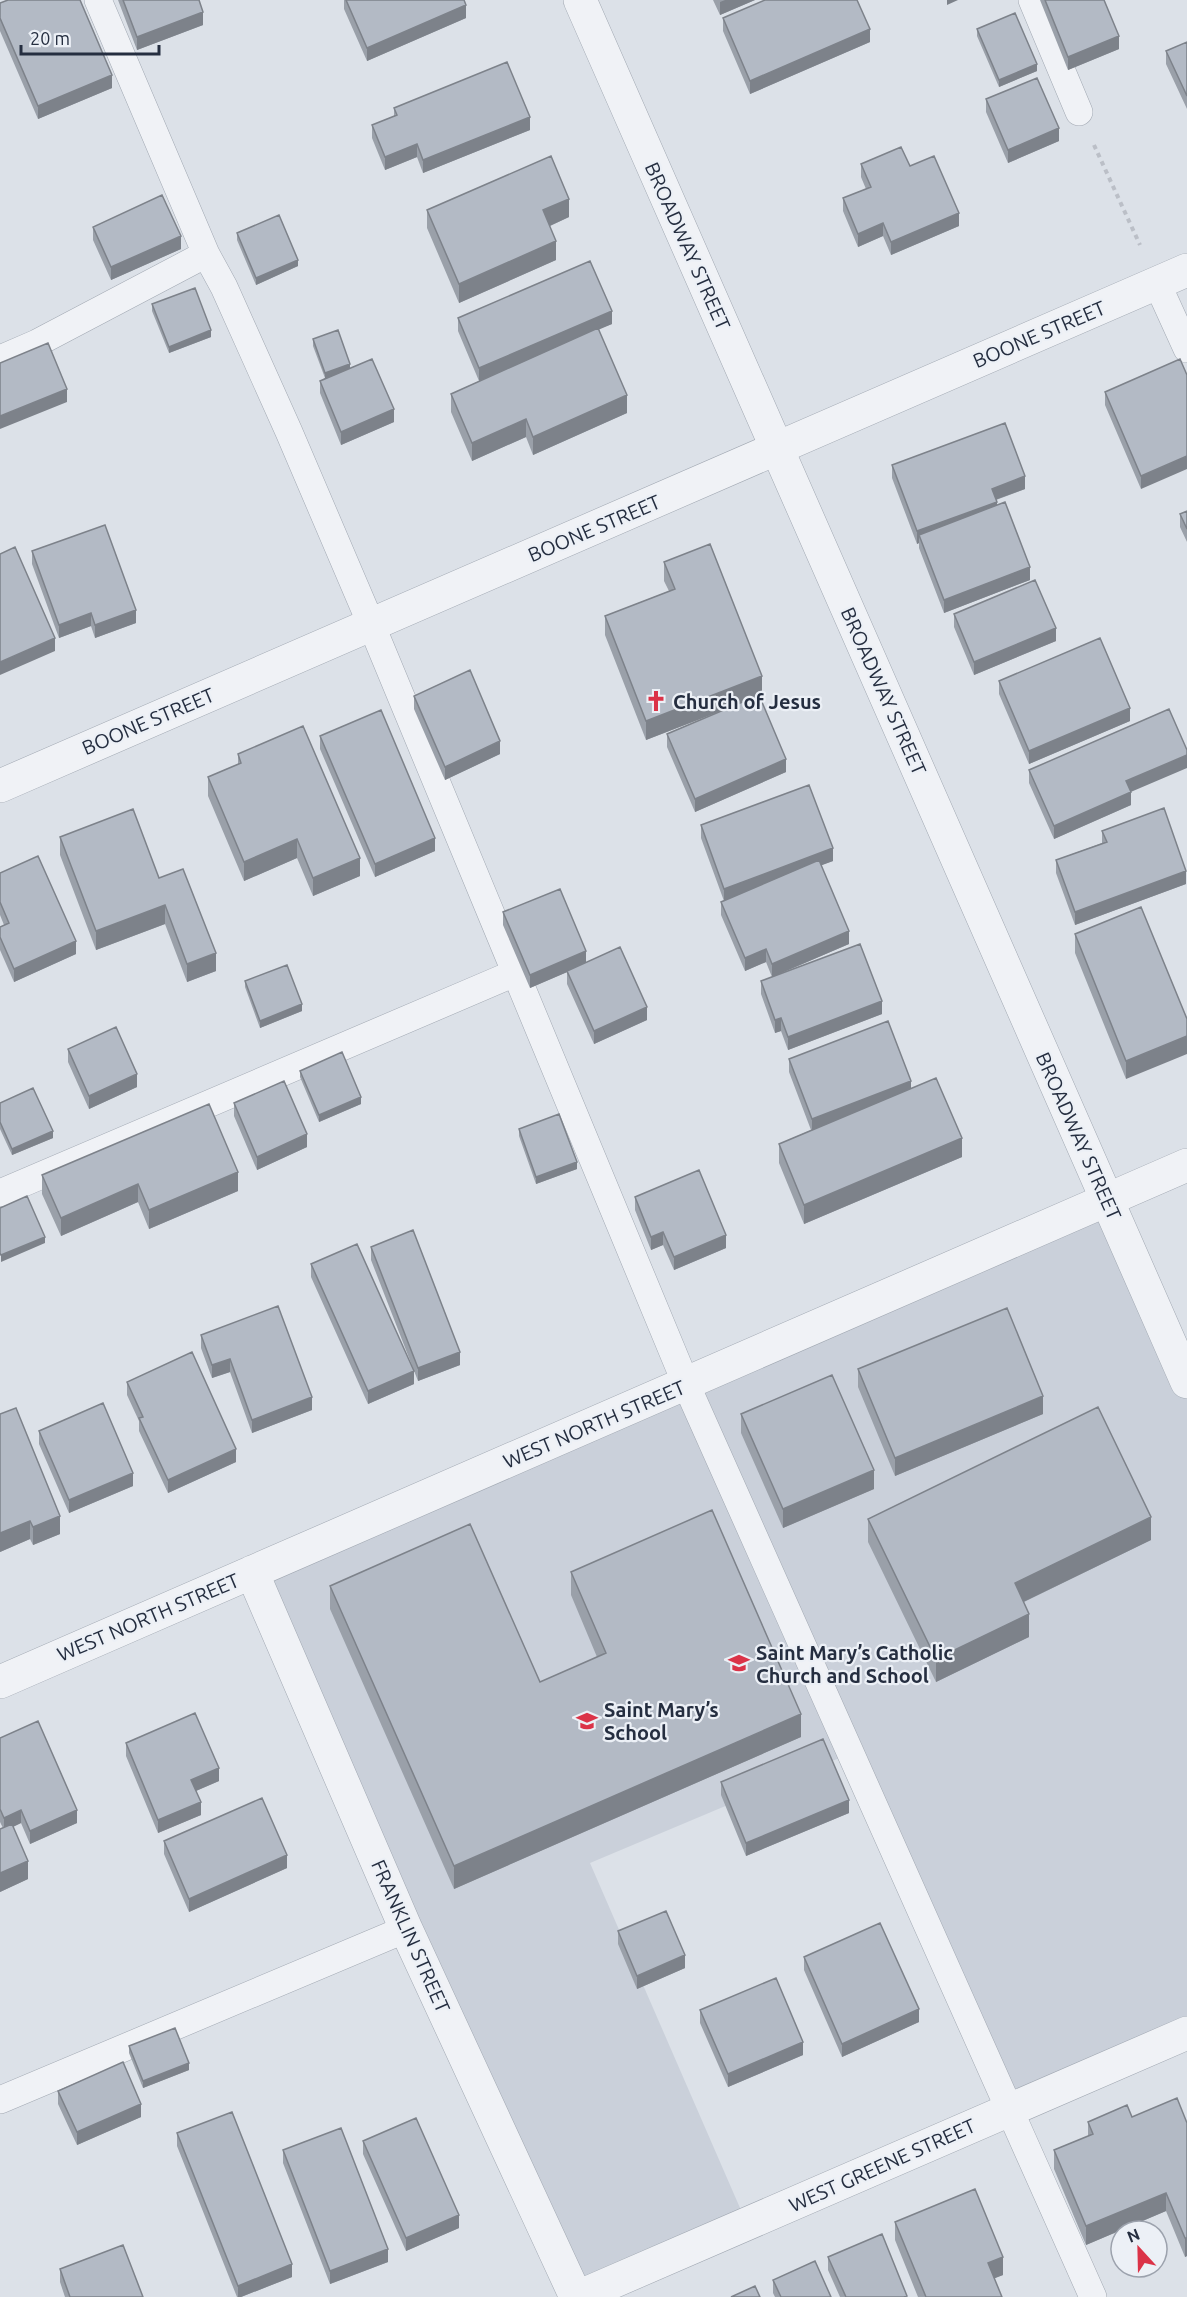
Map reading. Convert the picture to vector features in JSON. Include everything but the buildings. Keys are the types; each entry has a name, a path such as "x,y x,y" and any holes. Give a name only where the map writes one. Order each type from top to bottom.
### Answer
{"street":[{"name":"BROADWAY STREET","path":"580,0 1187,1382"},
{"name":"BOONE STREET","path":"0,786 1187,270"},
{"name":"WEST NORTH STREET","path":"0,1682 1187,1166"},
{"name":"FRANKLIN STREET","path":"252,1572 406,1929 577,2297"},
{"name":"WEST GREENE STREET","path":"577,2297 1187,2033"}],"lane":[{"path":"98,0 206,255 224,287 289,432 371,624 686,1384 1093,2297"},
{"path":"1032,0 1079,112"},
{"path":"0,359 37,343 206,255"},
{"path":"1157,283 1187,350"},
{"path":"0,1193 515,973"},
{"path":"0,2100 406,1929"}],"path":[{"path":"1079,112 1157,283"}],"shaded area":[{"name":"Saint Mary’s Catholic Church and School","path":"1107,1200 1187,1382 1187,2033 1010,2109 849,1754 590,1863 747,2224 578,2297 252,1572"}],"place":[{"name":"Church of Jesus","path":"656,701"},
{"name":"Saint Mary’s Catholic Church and School","path":"739,1663"},
{"name":"Saint Mary’s School","path":"587,1721"}]}
